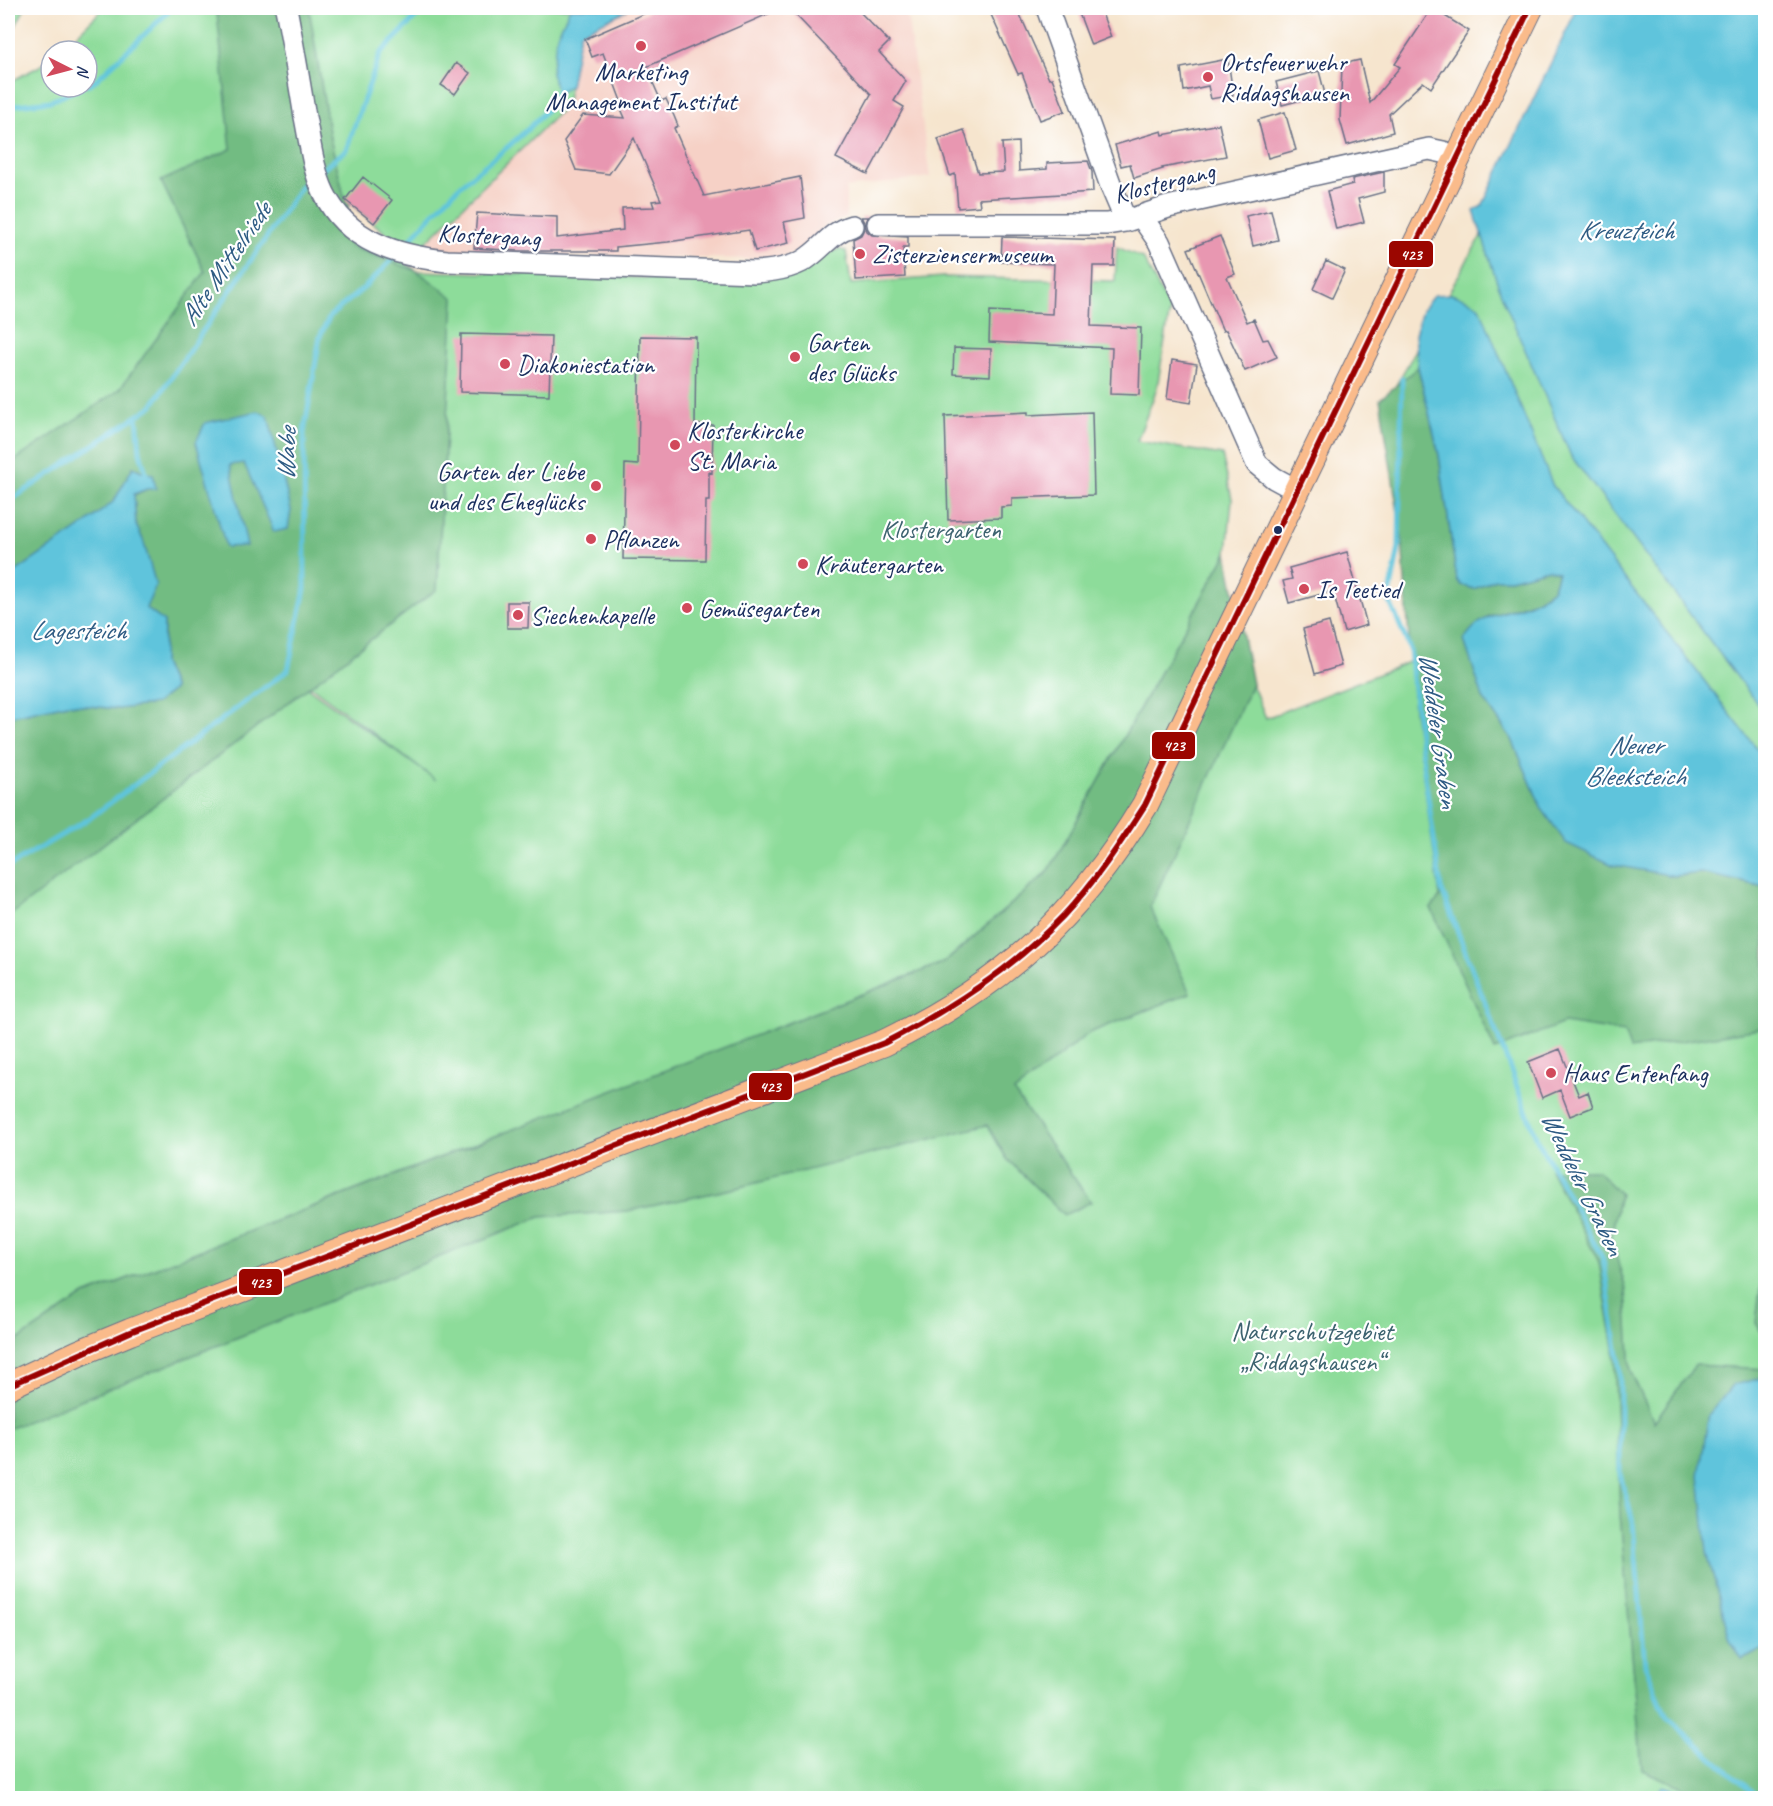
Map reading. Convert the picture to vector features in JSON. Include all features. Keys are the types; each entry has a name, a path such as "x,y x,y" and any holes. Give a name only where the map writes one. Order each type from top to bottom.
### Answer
{"main road":[{"path":"8,1386 130,1332 855,1055 924,1023 983,986 1038,942 1100,873 1127,835 1161,774 1530,8"}],"street":[{"name":"Klostergang","path":"286,8 312,155 323,191 333,208 349,226 360,235 396,252 425,259 458,262 755,272 780,269 809,258 839,230 852,226"},
{"path":"1047,8 1111,186 1133,218 1158,242 1257,464 1274,478 1298,491"},
{"name":"Klostergang","path":"878,224 1107,224 1168,207 1429,149 1458,158"}],"shaded area":[{"path":"626,8 899,8 908,21 930,177 846,188 846,218 826,225 809,242 792,254 774,258 505,254 422,246 566,106 580,33 627,11"}],"green space":[{"path":"8,8 25,8 11,35 8,36"},
{"name":"Klostergarten","path":"104,8 626,8 627,10 580,33 566,106 422,246 389,236 349,203 345,220 417,271 754,281 839,249 846,251 851,284 943,277 1115,281 1117,247 1143,258 1170,310 1157,388 1137,441 1222,455 1232,499 1227,553 1048,872 945,962 85,1295 8,1347 8,83 39,66 39,99 99,99 99,39 72,39","holes":["310,686 436,780 308,688"]},
{"path":"220,8 309,8 330,138 345,200 351,247 417,271 454,298 437,589 8,917 8,717 67,704 119,709 174,688 163,663 164,622 146,608 143,540 136,525 134,495 147,489 146,473 133,467 114,501 84,525 8,577 8,465 119,390 205,272 161,181 231,149 217,13"},
{"name":"Naturschutzgebiet „Riddagshausen“","path":"1765,8 1765,1798 8,1798 8,1416 802,1107 1247,695 1252,684 1266,718 1422,657 1391,394 1493,215"},
{"path":"1418,367 1439,455 1457,580 1474,589 1495,579 1510,579 1548,569 1558,572 1553,589 1533,602 1487,617 1483,698 1512,739 1542,809 1650,871 1675,876 1701,873 1765,887 1765,1028 1630,1049 1624,1032 1564,1023 1495,1050 1431,908 1440,897 1414,711 1402,538 1380,399"},
{"path":"1227,553 1252,684 1150,907 1190,993 1089,1033 1014,1092 1091,1202 1064,1215 1007,1159 987,1125 732,1189 628,1211 540,1217 8,1429 8,1347 85,1295 945,962 1048,872"},
{"path":"1550,1170 1597,1170 1620,1194 1611,1237 1626,1290 1631,1372 1654,1422 1695,1365 1765,1369 1765,1381 1761,1378 1742,1660 1765,1648 1765,1798 1708,1798 1642,1770 1620,1515 1614,1348 1599,1262"},
{"path":"1765,1247 1765,1338 1756,1323"}],"water":[{"path":"570,8 626,8 627,10 580,33 570,86 558,93 551,74 557,36"},
{"name":"Kreuzteich","path":"1576,8 1765,8 1765,714 1571,456 1501,294 1474,211 1482,206"},
{"name":"Neuer Bleeksteich","path":"1451,294 1479,306 1553,486 1765,759 1765,887 1701,873 1675,876 1613,865 1566,843 1542,809 1512,739 1483,698 1464,640 1478,624 1486,619 1541,598 1553,589 1558,572 1548,569 1510,579 1495,579 1474,589 1461,585 1457,580 1439,455 1418,367 1415,334 1422,310 1434,295"},
{"path":"258,411 268,416 291,510 288,529 274,532 244,463 230,465 247,546 226,547 196,442 205,423"},
{"name":"Lagesteich","path":"133,467 153,474 156,489 147,489 134,494 136,525 143,540 156,585 146,608 164,622 163,663 174,689 156,704 119,709 67,704 8,717 8,577 84,525 114,501"},
{"path":"1762,1378 1766,1381 1765,1648 1742,1660 1730,1640 1707,1552 1699,1475 1709,1414 1733,1385"},
{"path":"1663,1786 1687,1795 1689,1798 1651,1798"}],"building":[{"path":"657,8 782,8 646,67 661,101 666,99 674,116 678,126 674,128 704,196 800,177 805,218 784,222 789,243 755,251 749,230 616,247 616,251 519,251 474,248 477,213 557,217 557,238 623,230 622,208 654,207 652,201 661,200 634,138 609,174 576,170 564,141 583,115 625,118 603,53 592,57 585,39"},
{"path":"789,8 856,8 889,42 879,52 906,81 894,101 904,107 868,174 836,158 871,94"},
{"path":"988,8 1017,8 1049,79 1052,78 1065,111 1040,120 1022,73 1018,74"},
{"path":"1077,8 1100,8 1111,37 1091,45"},
{"path":"1432,8 1469,31 1431,88 1423,82 1389,114 1393,132 1347,145 1340,120 1342,64 1360,60 1370,103 1400,67 1395,64"},
{"name":"Ortsfeuerwehr Riddagshausen","path":"1228,59 1233,95 1211,99 1208,86 1184,91 1181,68"},
{"path":"456,63 470,73 455,94 441,85"},
{"path":"1319,71 1325,94 1282,105 1276,82"},
{"path":"1285,112 1296,150 1268,158 1258,120"},
{"path":"1219,124 1226,156 1162,168 1134,178 1130,164 1121,166 1115,145 1162,131 1163,135"},
{"path":"964,130 978,173 1004,172 1002,143 1018,142 1019,171 1047,169 1047,163 1088,161 1092,172 1093,192 979,199 980,206 958,208 955,174 950,176 938,139"},
{"path":"1384,172 1384,192 1358,199 1364,222 1336,229 1327,191 1353,184 1352,179"},
{"path":"363,177 392,200 374,223 345,200"},
{"path":"1271,210 1278,240 1253,246 1246,216"},
{"path":"861,217 868,217 865,225 867,231 872,235 908,237 908,247 903,247 905,277 856,280 853,239 861,235 864,229"},
{"path":"1220,236 1235,274 1227,277 1247,322 1254,319 1263,340 1268,339 1277,357 1245,371 1226,330 1223,331 1188,249"},
{"path":"1002,237 1115,240 1114,266 1093,266 1091,326 1141,328 1139,395 1110,394 1112,348 989,342 990,311 1052,314 1054,264 1001,262"},
{"path":"1326,261 1345,270 1332,298 1313,289"},
{"name":"Diakoniestation","path":"461,334 551,336 549,395 460,392"},
{"name":"Klosterkirche St. Maria","path":"640,336 696,337 695,425 713,425 712,473 709,472 709,501 706,501 705,560 623,559 625,464 638,465"},
{"path":"954,348 991,349 990,376 953,374"},
{"path":"1172,360 1197,364 1191,403 1167,399"},
{"path":"1028,412 1028,415 1092,412 1094,495 1012,498 1012,506 1001,507 1001,518 948,520 945,416"},
{"path":"1347,552 1367,625 1344,632 1333,591 1289,603 1283,581 1292,579 1289,568"},
{"name":"Siechenkapelle","path":"507,602 529,602 528,628 507,628"},
{"path":"1329,622 1341,666 1315,674 1303,629"},
{"name":"Haus Entenfang","path":"1560,1049 1579,1096 1588,1092 1593,1107 1570,1116 1560,1090 1542,1098 1528,1062"}],"waterway":[{"path":"99,77 170,8"},
{"name":"Alte Mittelriede","path":"320,171 346,150 380,54 425,8"},
{"name":"Wabe","path":"403,248 460,186 516,140 545,112 558,88"},
{"path":"8,106 55,99"},
{"name":"Alte Mittelriede","path":"8,502 152,406 302,185 313,176"},
{"name":"Wabe","path":"8,867 90,818 288,670 305,589 304,433 320,336 330,316 366,286 395,257"},
{"name":"Weddeler Graben","path":"1402,378 1399,547 1389,600 1410,649 1419,735 1441,888 1537,1139 1603,1259 1620,1369 1620,1474 1633,1522 1645,1665 1667,1718 1759,1798"},
{"path":"137,416 140,452 146,473"}],"transit line":[{"name":"423","path":"8,1386 130,1332 884,1043 979,987 1043,936 1075,903 1117,848 1145,805 1530,8"}],"place":[{"name":"Marketing Management Institut","path":"641,46"},
{"name":"Ortsfeuerwehr Riddagshausen","path":"1208,77"},
{"name":"Zisterziensermuseum","path":"860,254"},
{"name":"Garten des Glücks","path":"795,357"},
{"name":"Diakoniestation","path":"505,364"},
{"name":"Klosterkirche St. Maria","path":"675,445"},
{"name":"Garten der Liebe und des Eheglücks","path":"596,486"},
{"name":"Pflanzen","path":"591,539"},
{"name":"Kräutergarten","path":"803,564"},
{"name":"Is Teetied","path":"1304,589"},
{"name":"Gemüsegarten","path":"687,608"},
{"name":"Siechenkapelle","path":"518,615"},
{"name":"Haus Entenfang","path":"1551,1073"}]}
